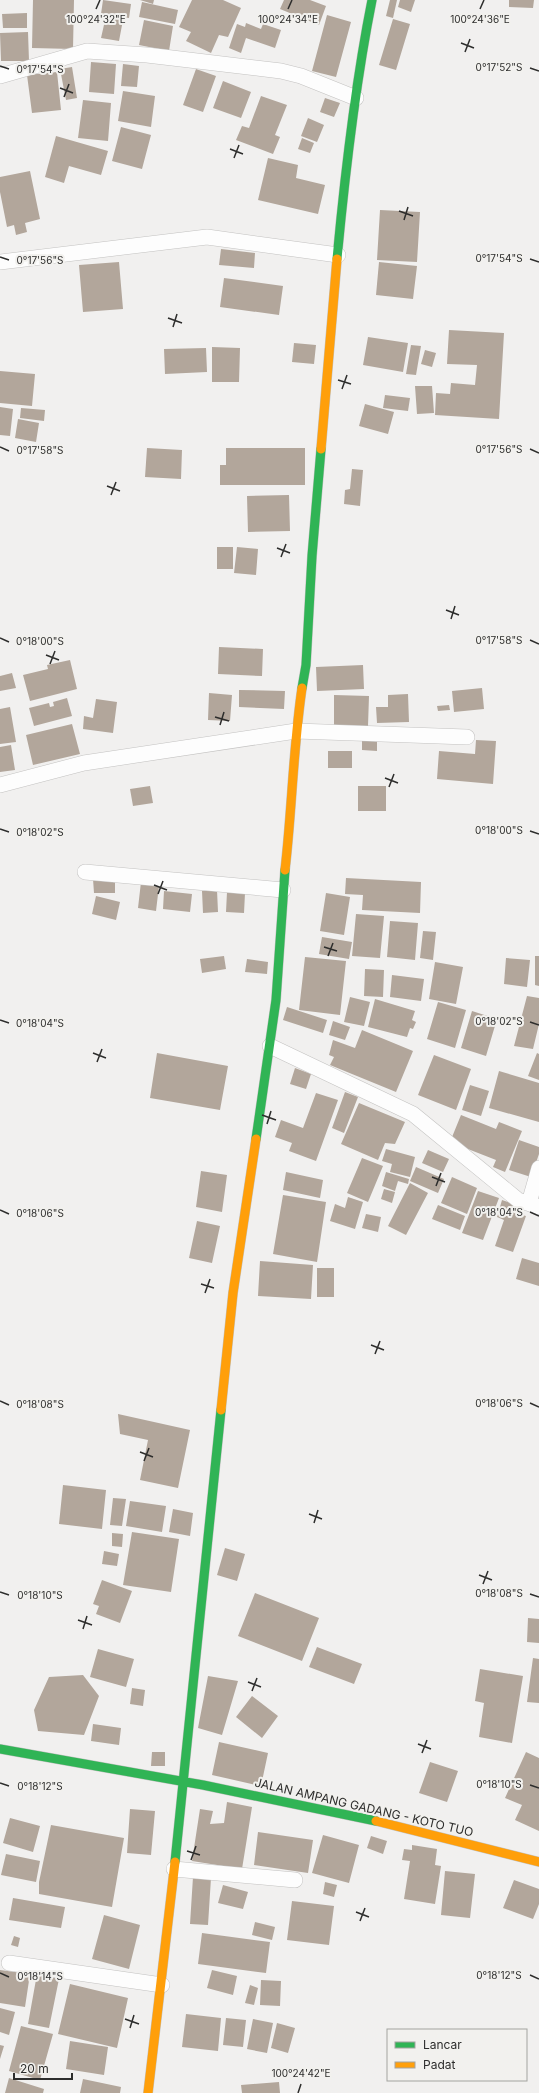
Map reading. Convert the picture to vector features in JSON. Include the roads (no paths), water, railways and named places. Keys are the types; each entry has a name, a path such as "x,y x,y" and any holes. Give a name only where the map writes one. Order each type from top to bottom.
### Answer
{"street":[{"path":"148,2093 162,1985 182,1780 206,1564 210,1506 232,1293 276,1000 283,890 291,822 296,731 306,665 313,548 342,207 364,39 372,0"},
{"path":"0,76 87,51 147,55 267,68 301,76 356,98"},
{"path":"0,262 207,237 338,255"},
{"path":"0,785 84,764 296,731 467,737"},
{"path":"85,872 283,890"},
{"path":"270,1046 413,1114 518,1200 534,1205 539,1168"},
{"name":"JALAN AMPANG GADANG - KOTO TUO","path":"0,1749 182,1780 442,1836 539,1862"},
{"path":"174,1869 295,1880"},
{"path":"9,1962 162,1985"}]}
